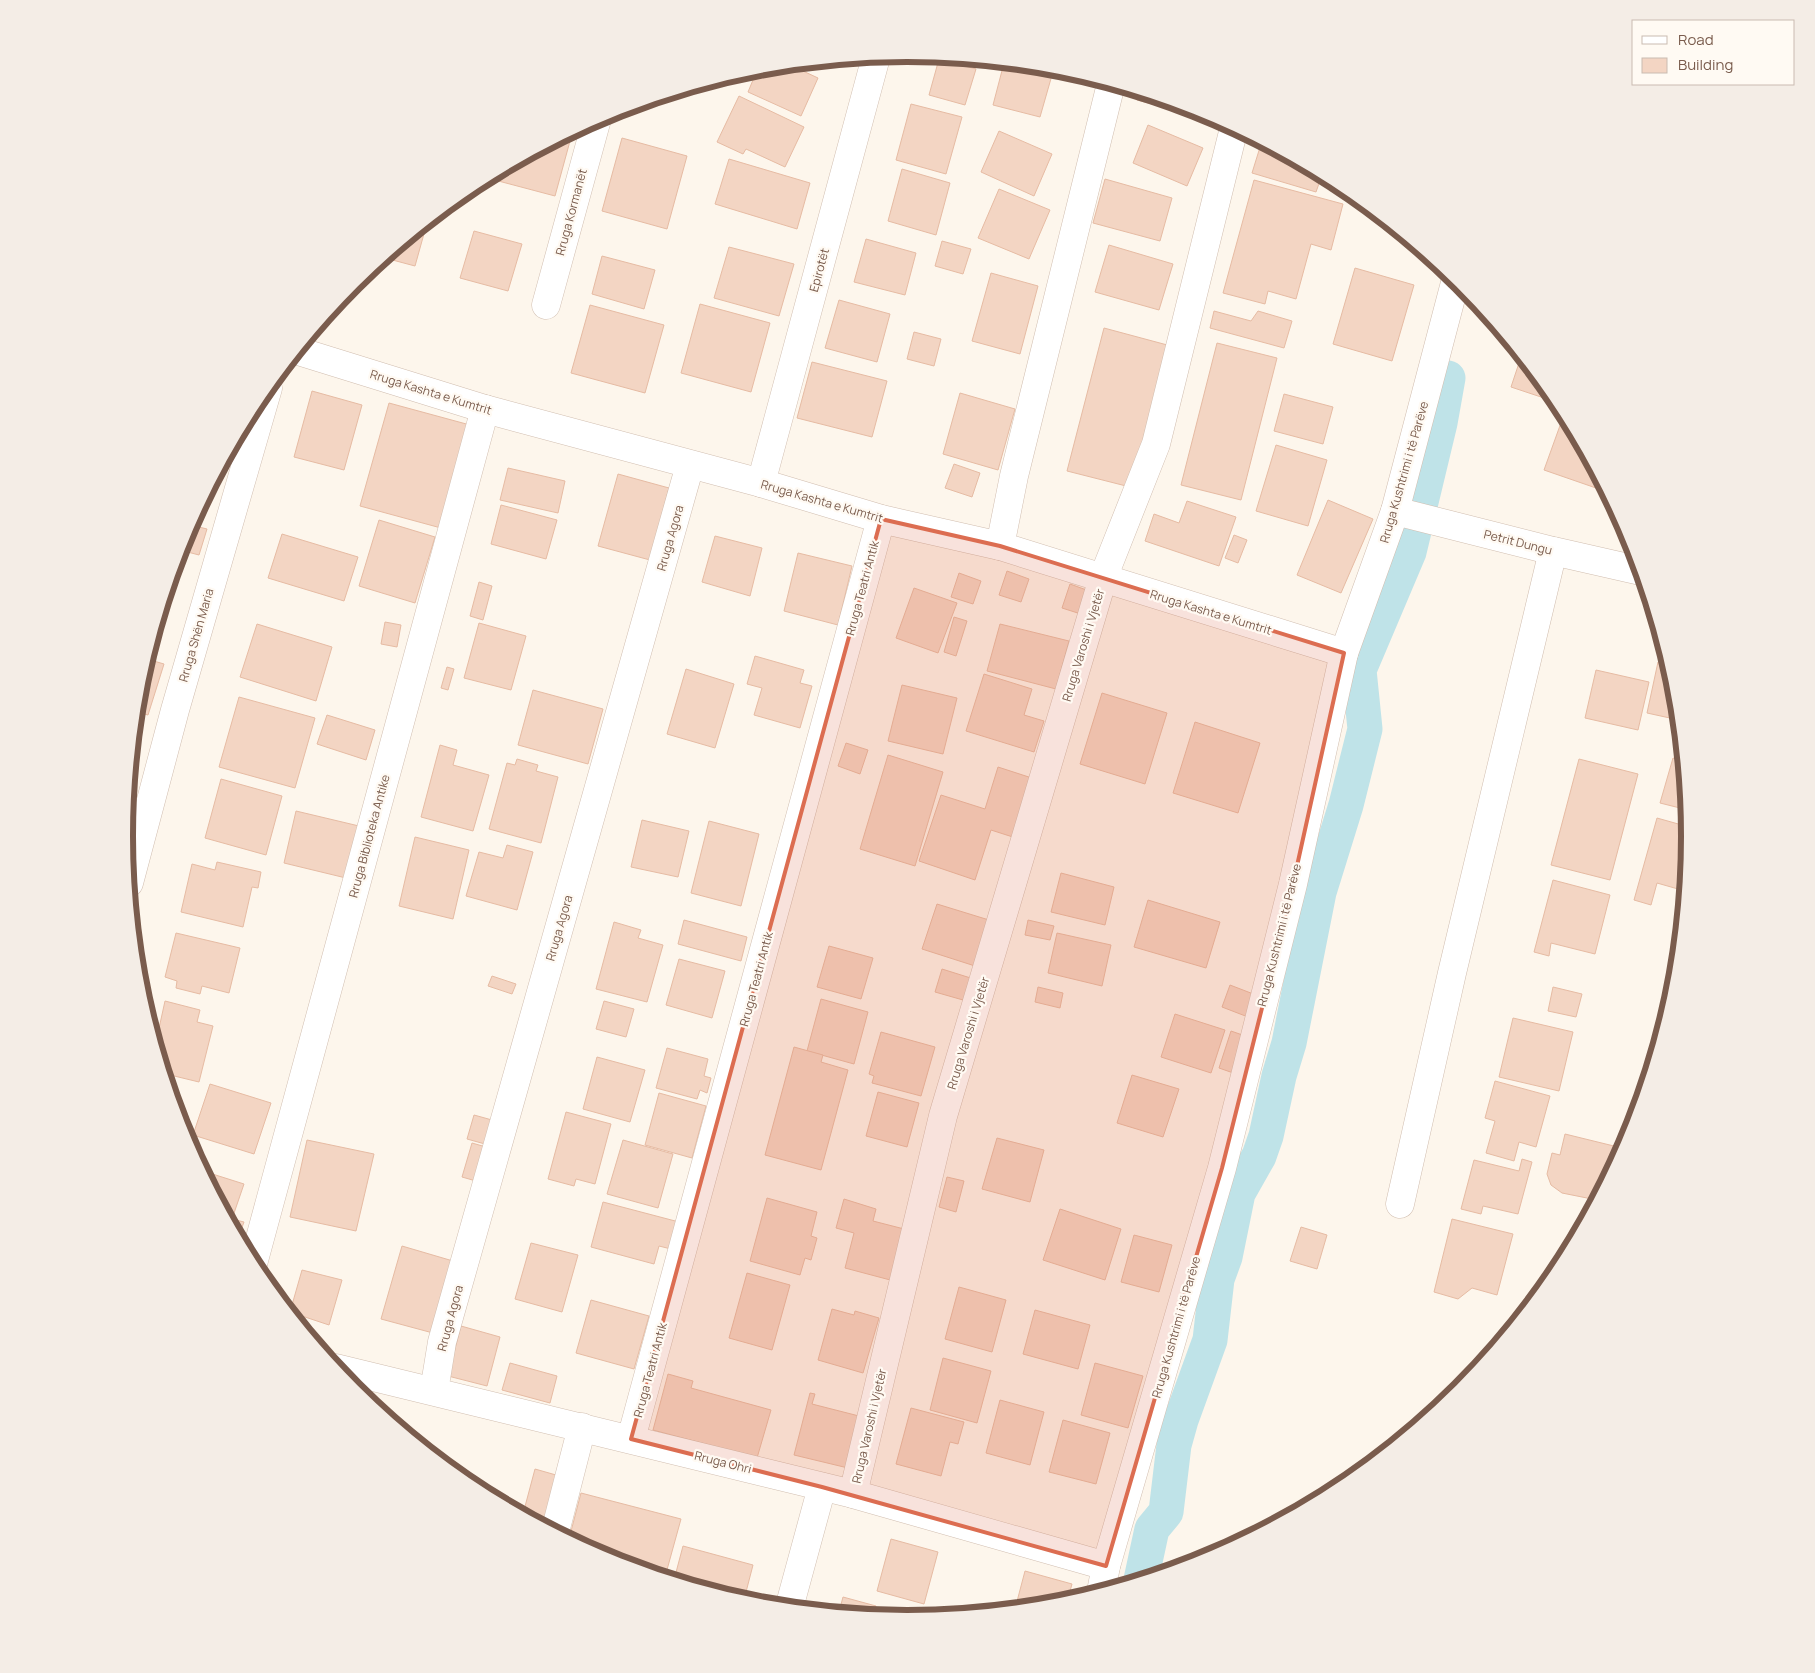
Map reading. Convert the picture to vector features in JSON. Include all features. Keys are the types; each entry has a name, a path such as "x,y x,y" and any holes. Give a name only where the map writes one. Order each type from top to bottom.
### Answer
{"street":[{"name":"Epirotët","path":"761,483 874,63"},
{"path":"1000,546 1014,476 1111,90"},
{"name":"Rruga Kormanët","path":"546,305 594,129"},
{"name":"Rruga Varoshi i Vjetër","path":"853,1494 943,1116 1103,578 1156,444 1233,134"},
{"name":"Rruga Kushtrimi i të Parëve","path":"1104,1579 1222,1168 1292,884 1344,653 1402,513 1454,288"},
{"name":"Rruga Kashta e Kumtrit","path":"303,353 484,409 761,483 881,519 1000,546 1344,653"},
{"name":"Rruga Biblioteka Antike","path":"255,1253 484,409"},
{"name":"Rruga Shën Maria","path":"134,864 175,710 262,410"},
{"name":"Rruga Agora","path":"434,1392 445,1332 690,465"},
{"name":"Petrit Dungu","path":"1402,513 1633,569"},
{"name":"Rruga Teatri Antik","path":"631,1439 881,519"},
{"path":"1400,1204 1456,954 1553,551"},
{"name":"Rruga Ohri","path":"354,1377 434,1392 853,1494 1104,1579"},
{"path":"557,1527 582,1427"},
{"path":"791,1602 822,1487"}],"highlighted area":[{"path":"881,519 1000,546 1344,653 1293,884 1222,1168 1106,1566 822,1487 631,1439"}],"building":[{"path":"938,63 957,64 976,69 965,105 929,95"},
{"path":"1003,68 1052,76 1040,117 993,105"},
{"path":"801,70 818,78 801,116 748,92 754,78 757,77"},
{"path":"739,96 804,127 785,167 746,149 743,154 717,142"},
{"path":"1138,98 1170,109 1137,100"},
{"path":"911,104 962,117 946,174 896,160"},
{"path":"1148,125 1203,148 1187,186 1133,163"},
{"path":"999,131 1052,154 1034,196 981,172"},
{"path":"622,138 687,156 667,229 602,211"},
{"path":"570,141 555,196 497,181 565,142"},
{"path":"1260,147 1320,182 1316,192 1252,173"},
{"path":"729,159 810,183 797,229 715,204"},
{"path":"902,169 950,183 936,235 888,221"},
{"path":"1105,179 1172,198 1160,241 1093,223"},
{"path":"1254,180 1343,204 1331,250 1311,244 1296,299 1268,291 1265,304 1223,293"},
{"path":"999,189 1050,210 1029,259 978,238"},
{"path":"474,231 522,244 508,291 460,278"},
{"path":"425,232 415,266 392,260"},
{"path":"866,239 916,253 905,295 854,282"},
{"path":"942,241 971,249 963,274 935,266"},
{"path":"1109,245 1173,264 1159,310 1095,292"},
{"path":"729,247 794,264 779,316 714,298"},
{"path":"602,256 655,270 644,309 592,294"},
{"path":"1355,268 1414,285 1392,361 1333,344"},
{"path":"991,273 1038,286 1020,354 972,341"},
{"path":"839,300 890,314 877,362 825,348"},
{"path":"700,304 770,323 751,392 681,373"},
{"path":"590,305 664,325 645,393 571,373"},
{"path":"1214,311 1251,321 1258,311 1292,321 1284,348 1210,328"},
{"path":"1104,328 1171,346 1134,488 1067,471"},
{"path":"914,332 941,339 934,366 907,359"},
{"path":"1217,343 1277,358 1241,500 1181,485"},
{"path":"812,362 887,381 872,437 797,418"},
{"path":"1519,362 1546,399 1511,387"},
{"path":"312,391 362,405 344,470 294,457"},
{"path":"960,393 1015,409 998,470 943,454"},
{"path":"1284,394 1333,407 1323,444 1274,431"},
{"path":"389,403 470,425 441,528 360,506"},
{"path":"1561,422 1597,485 1596,488 1544,470"},
{"path":"1276,445 1327,460 1308,526 1256,511"},
{"path":"954,464 980,473 972,497 945,488"},
{"path":"508,468 565,481 558,513 500,500"},
{"path":"618,474 669,488 650,560 598,546"},
{"path":"1328,500 1373,519 1341,593 1297,575"},
{"path":"1187,501 1236,517 1219,566 1145,541 1154,514 1179,523"},
{"path":"501,505 557,520 546,559 491,544"},
{"path":"379,520 435,537 415,603 359,586"},
{"path":"198,527 207,529 199,555 188,552"},
{"path":"282,534 358,557 344,601 268,578"},
{"path":"1234,535 1247,540 1238,563 1225,558"},
{"path":"715,536 762,548 750,596 702,582"},
{"path":"798,553 852,566 838,625 784,611"},
{"path":"1007,571 1029,579 1021,602 999,595"},
{"path":"959,573 981,581 973,604 951,597"},
{"path":"479,582 492,586 483,620 470,616"},
{"path":"1070,584 1092,592 1084,615 1062,608"},
{"path":"914,588 957,603 938,653 896,638"},
{"path":"954,617 967,621 956,656 944,652"},
{"path":"385,622 401,625 397,647 381,644"},
{"path":"479,623 526,636 511,690 464,678"},
{"path":"257,624 332,647 316,701 240,677"},
{"path":"1000,624 1069,641 1056,689 987,671"},
{"path":"755,656 804,670 800,683 812,686 800,728 754,715 762,688 747,684"},
{"path":"154,661 164,664 148,715 143,714"},
{"path":"1658,662 1661,663 1672,719 1647,713"},
{"path":"447,667 454,669 448,690 441,688"},
{"path":"686,669 734,684 715,748 667,734"},
{"path":"1596,670 1649,682 1638,730 1585,718"},
{"path":"984,674 1032,689 1024,715 1044,721 1034,752 966,731"},
{"path":"902,685 957,698 943,754 888,741"},
{"path":"533,690 603,709 588,764 518,745"},
{"path":"1102,693 1167,713 1145,784 1080,764"},
{"path":"239,697 315,718 295,788 219,767"},
{"path":"327,715 375,730 366,760 317,744"},
{"path":"1195,722 1260,743 1238,813 1173,793"},
{"path":"846,743 868,750 860,774 838,766"},
{"path":"440,745 457,750 453,765 489,775 473,831 421,817"},
{"path":"888,755 943,772 915,866 860,849"},
{"path":"1673,758 1677,759 1681,808 1660,803"},
{"path":"517,759 538,765 536,771 558,777 541,843 489,829 507,763 515,765"},
{"path":"1579,759 1638,774 1610,880 1551,865"},
{"path":"998,767 1038,780 1019,839 991,830 975,880 919,861 941,795 985,809"},
{"path":"221,779 282,796 266,855 205,838"},
{"path":"296,811 359,826 346,878 284,863"},
{"path":"1657,818 1682,825 1680,890 1657,883 1651,905 1634,900"},
{"path":"642,820 689,831 678,877 631,867"},
{"path":"709,821 759,834 741,906 691,893"},
{"path":"415,837 469,850 453,919 399,906"},
{"path":"507,845 533,852 517,910 466,896 479,852 503,858"},
{"path":"217,862 261,872 258,888 252,887 243,927 181,912 192,864 215,870"},
{"path":"1061,873 1114,887 1105,925 1051,912"},
{"path":"1553,880 1610,895 1595,954 1551,943 1549,956 1534,952"},
{"path":"1148,900 1220,922 1206,968 1134,947"},
{"path":"937,904 989,920 975,966 922,949"},
{"path":"684,920 747,937 741,961 678,944"},
{"path":"1028,920 1054,926 1050,940 1025,935"},
{"path":"614,922 641,930 638,938 663,945 647,1002 596,989"},
{"path":"176,933 240,948 229,993 202,986 200,994 176,988 177,981 165,977"},
{"path":"1057,933 1111,945 1102,986 1048,973"},
{"path":"829,946 873,958 861,999 817,987"},
{"path":"679,959 725,971 712,1018 666,1005"},
{"path":"942,969 977,980 970,1002 935,992"},
{"path":"492,976 516,984 512,994 488,986"},
{"path":"1230,985 1256,995 1248,1017 1222,1007"},
{"path":"1038,987 1063,993 1060,1008 1035,1002"},
{"path":"1553,987 1582,994 1576,1017 1548,1011"},
{"path":"821,999 868,1012 854,1064 807,1051"},
{"path":"165,1001 200,1010 197,1022 213,1026 199,1082 172,1075 158,1031"},
{"path":"604,1001 634,1009 626,1037 596,1029"},
{"path":"1175,1014 1225,1030 1211,1073 1161,1057"},
{"path":"1513,1018 1573,1032 1559,1091 1499,1077"},
{"path":"1231,1031 1251,1038 1239,1075 1219,1068"},
{"path":"881,1032 935,1047 921,1096 872,1083 874,1076 869,1074"},
{"path":"794,1047 823,1055 821,1062 848,1070 821,1170 765,1155"},
{"path":"667,1048 708,1059 704,1076 711,1078 707,1093 700,1090 697,1099 656,1088"},
{"path":"597,1057 645,1070 630,1122 583,1109"},
{"path":"1132,1075 1179,1089 1163,1137 1117,1123"},
{"path":"1495,1081 1550,1096 1536,1147 1519,1142 1514,1161 1486,1153 1495,1121 1485,1118"},
{"path":"210,1084 271,1103 254,1154 193,1135"},
{"path":"878,1092 919,1103 907,1147 866,1136"},
{"path":"659,1093 706,1106 692,1158 645,1145"},
{"path":"566,1112 611,1124 595,1184 576,1179 574,1186 548,1179"},
{"path":"474,1115 492,1120 485,1144 467,1139"},
{"path":"1565,1134 1617,1147 1591,1199 1562,1193 1551,1185 1547,1174 1552,1153 1560,1155"},
{"path":"997,1138 1044,1150 1030,1202 982,1189"},
{"path":"307,1140 374,1154 356,1231 290,1217"},
{"path":"623,1140 673,1154 658,1208 607,1194"},
{"path":"472,1143 486,1147 476,1181 462,1177"},
{"path":"1522,1159 1532,1162 1518,1214 1483,1206 1481,1214 1461,1209 1474,1160 1519,1171"},
{"path":"210,1173 244,1184 233,1216"},
{"path":"947,1177 964,1181 956,1212 939,1207"},
{"path":"767,1198 817,1212 811,1236 817,1238 811,1260 805,1258 800,1275 750,1261"},
{"path":"844,1199 876,1209 873,1221 908,1230 894,1281 845,1268 854,1233 836,1228"},
{"path":"603,1202 679,1222 671,1249 659,1246 654,1264 591,1247"},
{"path":"1060,1209 1121,1229 1105,1280 1043,1260"},
{"path":"1452,1219 1513,1234 1497,1295 1472,1288 1458,1299 1434,1292"},
{"path":"235,1220 244,1222 241,1230 237,1224"},
{"path":"1301,1227 1327,1235 1317,1269 1290,1261"},
{"path":"1134,1235 1172,1245 1159,1292 1121,1282"},
{"path":"531,1243 578,1255 562,1312 515,1299"},
{"path":"402,1246 453,1261 433,1333 381,1319"},
{"path":"302,1270 342,1280 329,1325 299,1315 292,1306"},
{"path":"747,1273 790,1285 772,1350 729,1338"},
{"path":"959,1287 1006,1300 992,1352 945,1339"},
{"path":"591,1300 649,1316 634,1369 576,1353"},
{"path":"832,1309 854,1315 855,1311 879,1318 863,1373 818,1360"},
{"path":"1035,1310 1090,1325 1078,1369 1023,1354"},
{"path":"461,1326 500,1337 487,1386 448,1376"},
{"path":"943,1358 991,1371 977,1423 930,1410"},
{"path":"510,1363 557,1376 550,1403 502,1390"},
{"path":"1095,1363 1143,1376 1128,1428 1081,1415"},
{"path":"668,1374 693,1381 691,1388 771,1410 757,1458 653,1430"},
{"path":"810,1393 815,1394 812,1404 859,1416 848,1468 794,1455"},
{"path":"1000,1400 1044,1412 1030,1465 986,1453"},
{"path":"911,1408 964,1422 958,1444 950,1442 941,1476 896,1464"},
{"path":"1063,1420 1110,1433 1096,1484 1049,1472"},
{"path":"535,1469 563,1477 550,1523 524,1509"},
{"path":"581,1493 681,1519 667,1571 611,1552 570,1533"},
{"path":"891,1539 938,1552 924,1604 877,1591"},
{"path":"683,1546 753,1565 746,1592 750,1594 676,1574"},
{"path":"1025,1571 1072,1584 1069,1593 1017,1603"},
{"path":"843,1597 876,1606 875,1609 840,1607"}],"waterway":[{"path":"1142,1573 1152,1529 1166,1512 1174,1445 1181,1420 1210,1340 1217,1279 1225,1257 1238,1193 1259,1156 1266,1136 1279,1076 1289,1043 1319,892 1346,805 1365,729 1359,670 1409,552 1440,423 1448,378"}]}
